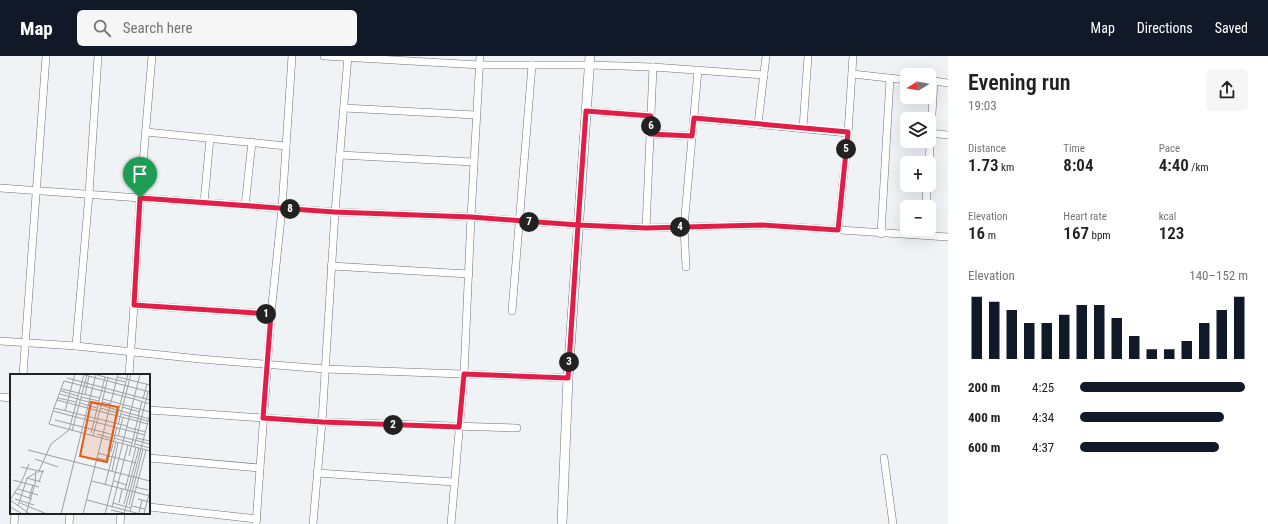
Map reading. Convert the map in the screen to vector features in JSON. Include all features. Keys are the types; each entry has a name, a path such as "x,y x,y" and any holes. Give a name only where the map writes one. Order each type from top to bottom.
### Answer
{"street":[{"path":"23,374 46,56"},
{"path":"76,346 89,194 98,56"},
{"path":"129,374 140,198 152,56"},
{"path":"150,507 256,522 271,314 282,208 292,56"},
{"path":"324,56 480,65 532,65 589,61 653,68 764,75"},
{"path":"451,524 464,374 480,56"},
{"path":"758,124 766,56"},
{"path":"802,128 808,56"},
{"path":"838,230 848,132 853,56"},
{"path":"313,524 322,422 334,212 348,57"},
{"path":"562,524 568,378 589,61"},
{"path":"512,311 532,65"},
{"path":"646,228 653,68"},
{"path":"686,267 684,227 698,70"},
{"path":"852,74 900,80"},
{"path":"881,234 890,79"},
{"path":"936,81 948,82"},
{"path":"344,108 476,115"},
{"path":"586,111 651,116"},
{"path":"694,118 848,132"},
{"path":"146,132 286,146"},
{"path":"650,134 692,136"},
{"path":"936,134 948,135"},
{"path":"204,203 210,138"},
{"path":"245,206 252,142"},
{"path":"340,154 474,162"},
{"path":"0,188 334,212 471,217 578,225 646,228 762,225 881,234 900,234"},
{"path":"936,235 948,237"},
{"path":"331,266 469,274"},
{"path":"134,305 271,314"},
{"path":"0,341 76,346 325,369 568,378"},
{"path":"0,397 10,398"},
{"path":"150,410 322,422 517,428"},
{"path":"150,458 260,468"},
{"path":"884,458 893,524"},
{"path":"317,473 454,482"},
{"path":"14,524 15,514"},
{"path":"69,524 70,514"},
{"path":"120,524 121,514"}],"route":[{"path":"140,198 134,305 271,314 263,418 322,422 459,427 464,374 568,378 578,225 646,228 762,225 838,230 848,132 694,118 692,136 650,134 651,116 586,111 578,225 471,217 334,212 140,198"}]}
